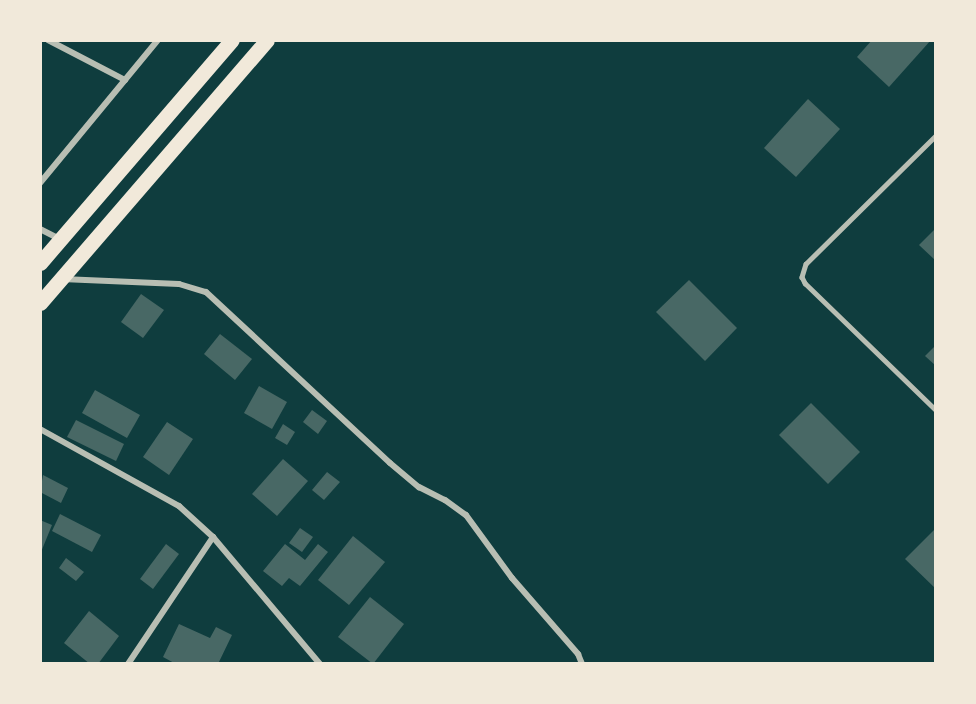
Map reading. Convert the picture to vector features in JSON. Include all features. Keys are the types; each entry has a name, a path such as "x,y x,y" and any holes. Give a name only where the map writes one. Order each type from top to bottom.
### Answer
{"main road":[{"path":"40,263 232,40"},
{"path":"40,303 267,40"}],"street":[{"path":"48,40 125,80"},
{"path":"40,183 158,40"},
{"path":"40,230 61,239"},
{"path":"61,279 179,284 206,292 390,463 419,487 445,500 466,515 512,578 578,654 582,663"},
{"path":"40,429 179,506 213,537 320,663"},
{"path":"128,663 213,537"}],"lane":[{"path":"936,136 806,264 802,277 936,410"}],"building":[{"path":"872,40 931,40 889,87 857,57"},
{"path":"808,99 840,129 796,177 764,148"},
{"path":"936,228 936,261 919,245"},
{"path":"689,280 737,328 705,361 656,312"},
{"path":"141,294 164,310 143,338 121,322"},
{"path":"220,334 252,359 235,380 204,354"},
{"path":"936,345 936,366 925,356"},
{"path":"259,386 287,402 272,429 244,413"},
{"path":"95,390 140,415 127,438 82,413"},
{"path":"811,403 860,452 828,484 779,435"},
{"path":"312,410 327,421 318,434 303,422"},
{"path":"76,420 124,444 116,461 67,437"},
{"path":"167,422 193,439 169,475 143,457"},
{"path":"283,424 295,432 287,445 275,438"},
{"path":"283,459 308,481 277,516 252,494"},
{"path":"327,472 340,482 324,500 312,490"},
{"path":"43,475 68,488 61,503 40,492"},
{"path":"60,514 101,535 92,552 52,531"},
{"path":"40,520 52,525 41,552 40,552"},
{"path":"300,528 313,537 302,552 289,543"},
{"path":"936,528 936,589 905,559"},
{"path":"353,536 385,562 349,605 318,580"},
{"path":"166,544 179,554 153,589 140,579"},
{"path":"285,544 305,560 318,544 328,552 300,586 289,578 282,586 263,571"},
{"path":"66,558 84,572 76,581 59,568"},
{"path":"370,597 404,624 373,664 338,637"},
{"path":"89,611 119,636 98,664 90,664 64,643"},
{"path":"179,624 210,638 216,627 232,635 218,664 176,664 163,657"}]}
